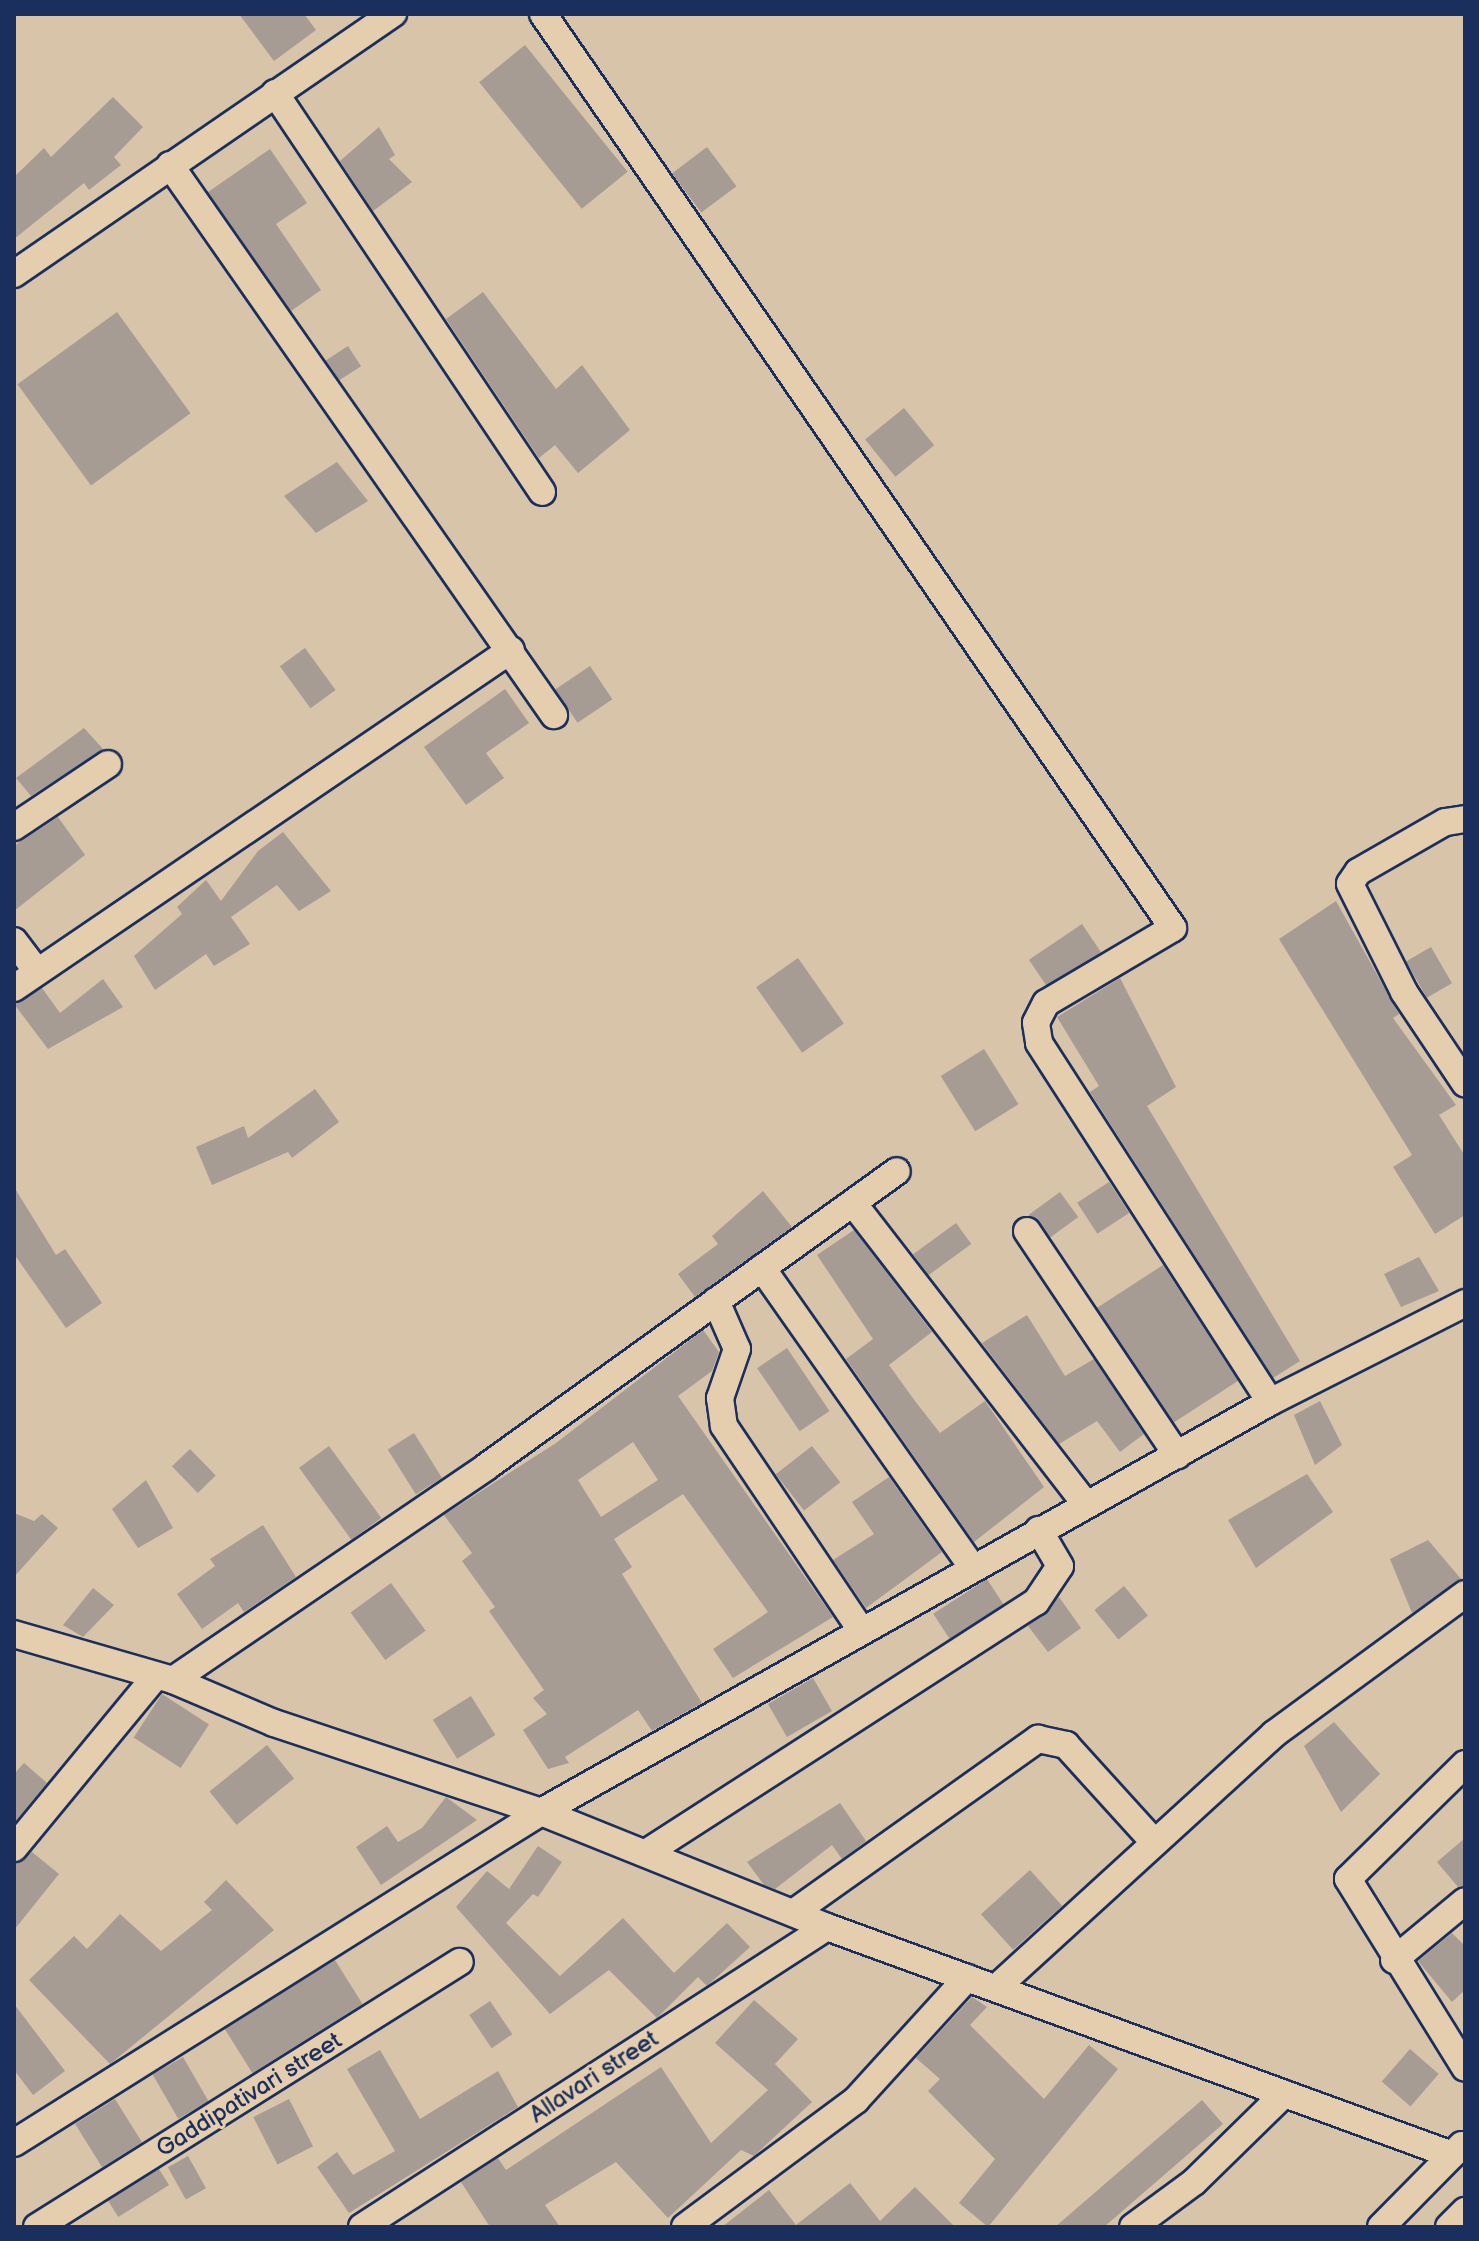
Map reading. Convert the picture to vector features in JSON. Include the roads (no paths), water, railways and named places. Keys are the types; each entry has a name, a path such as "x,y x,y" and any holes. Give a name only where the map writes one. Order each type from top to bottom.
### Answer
{"street":[{"path":"14,274 393,14"},
{"path":"543,14 1173,928 1046,1003 1036,1023 1039,1043 1270,1402"},
{"path":"275,93 542,492"},
{"path":"170,165 554,715"},
{"path":"14,988 511,650"},
{"path":"14,827 108,764"},
{"path":"1465,819 1445,822 1358,872 1350,884 1404,992 1465,1083"},
{"path":"14,941 37,971"},
{"path":"14,1848 164,1678 716,1301 897,1171"},
{"path":"853,1203 1086,1505"},
{"path":"1027,1231 1177,1455"},
{"path":"762,1268 973,1568"},
{"path":"716,1301 737,1349 720,1398 724,1426 861,1630"},
{"path":"14,2143 541,1812 1270,1402 1465,1303"},
{"path":"646,1853 1036,1602 1060,1566 1039,1530"},
{"path":"996,1988 1153,1841 1297,1716 1465,1594"},
{"path":"14,1634 164,1678 274,1723 541,1812 827,1927 1284,2094 1459,2149 1381,2227"},
{"path":"793,1913 1038,1739 1066,1745 1153,1841"},
{"path":"1465,1764 1348,1879 1394,1960 1465,2068"},
{"path":"1394,1960 1465,1901"},
{"name":"Allavari street","path":"362,2227 827,1927"},
{"name":"Gaddipativari street","path":"37,2227 460,1962"},
{"path":"685,2227 856,2100 967,1978"},
{"path":"1133,2227 1194,2182 1284,2094"},
{"path":"1449,2227 1465,2211"}]}
